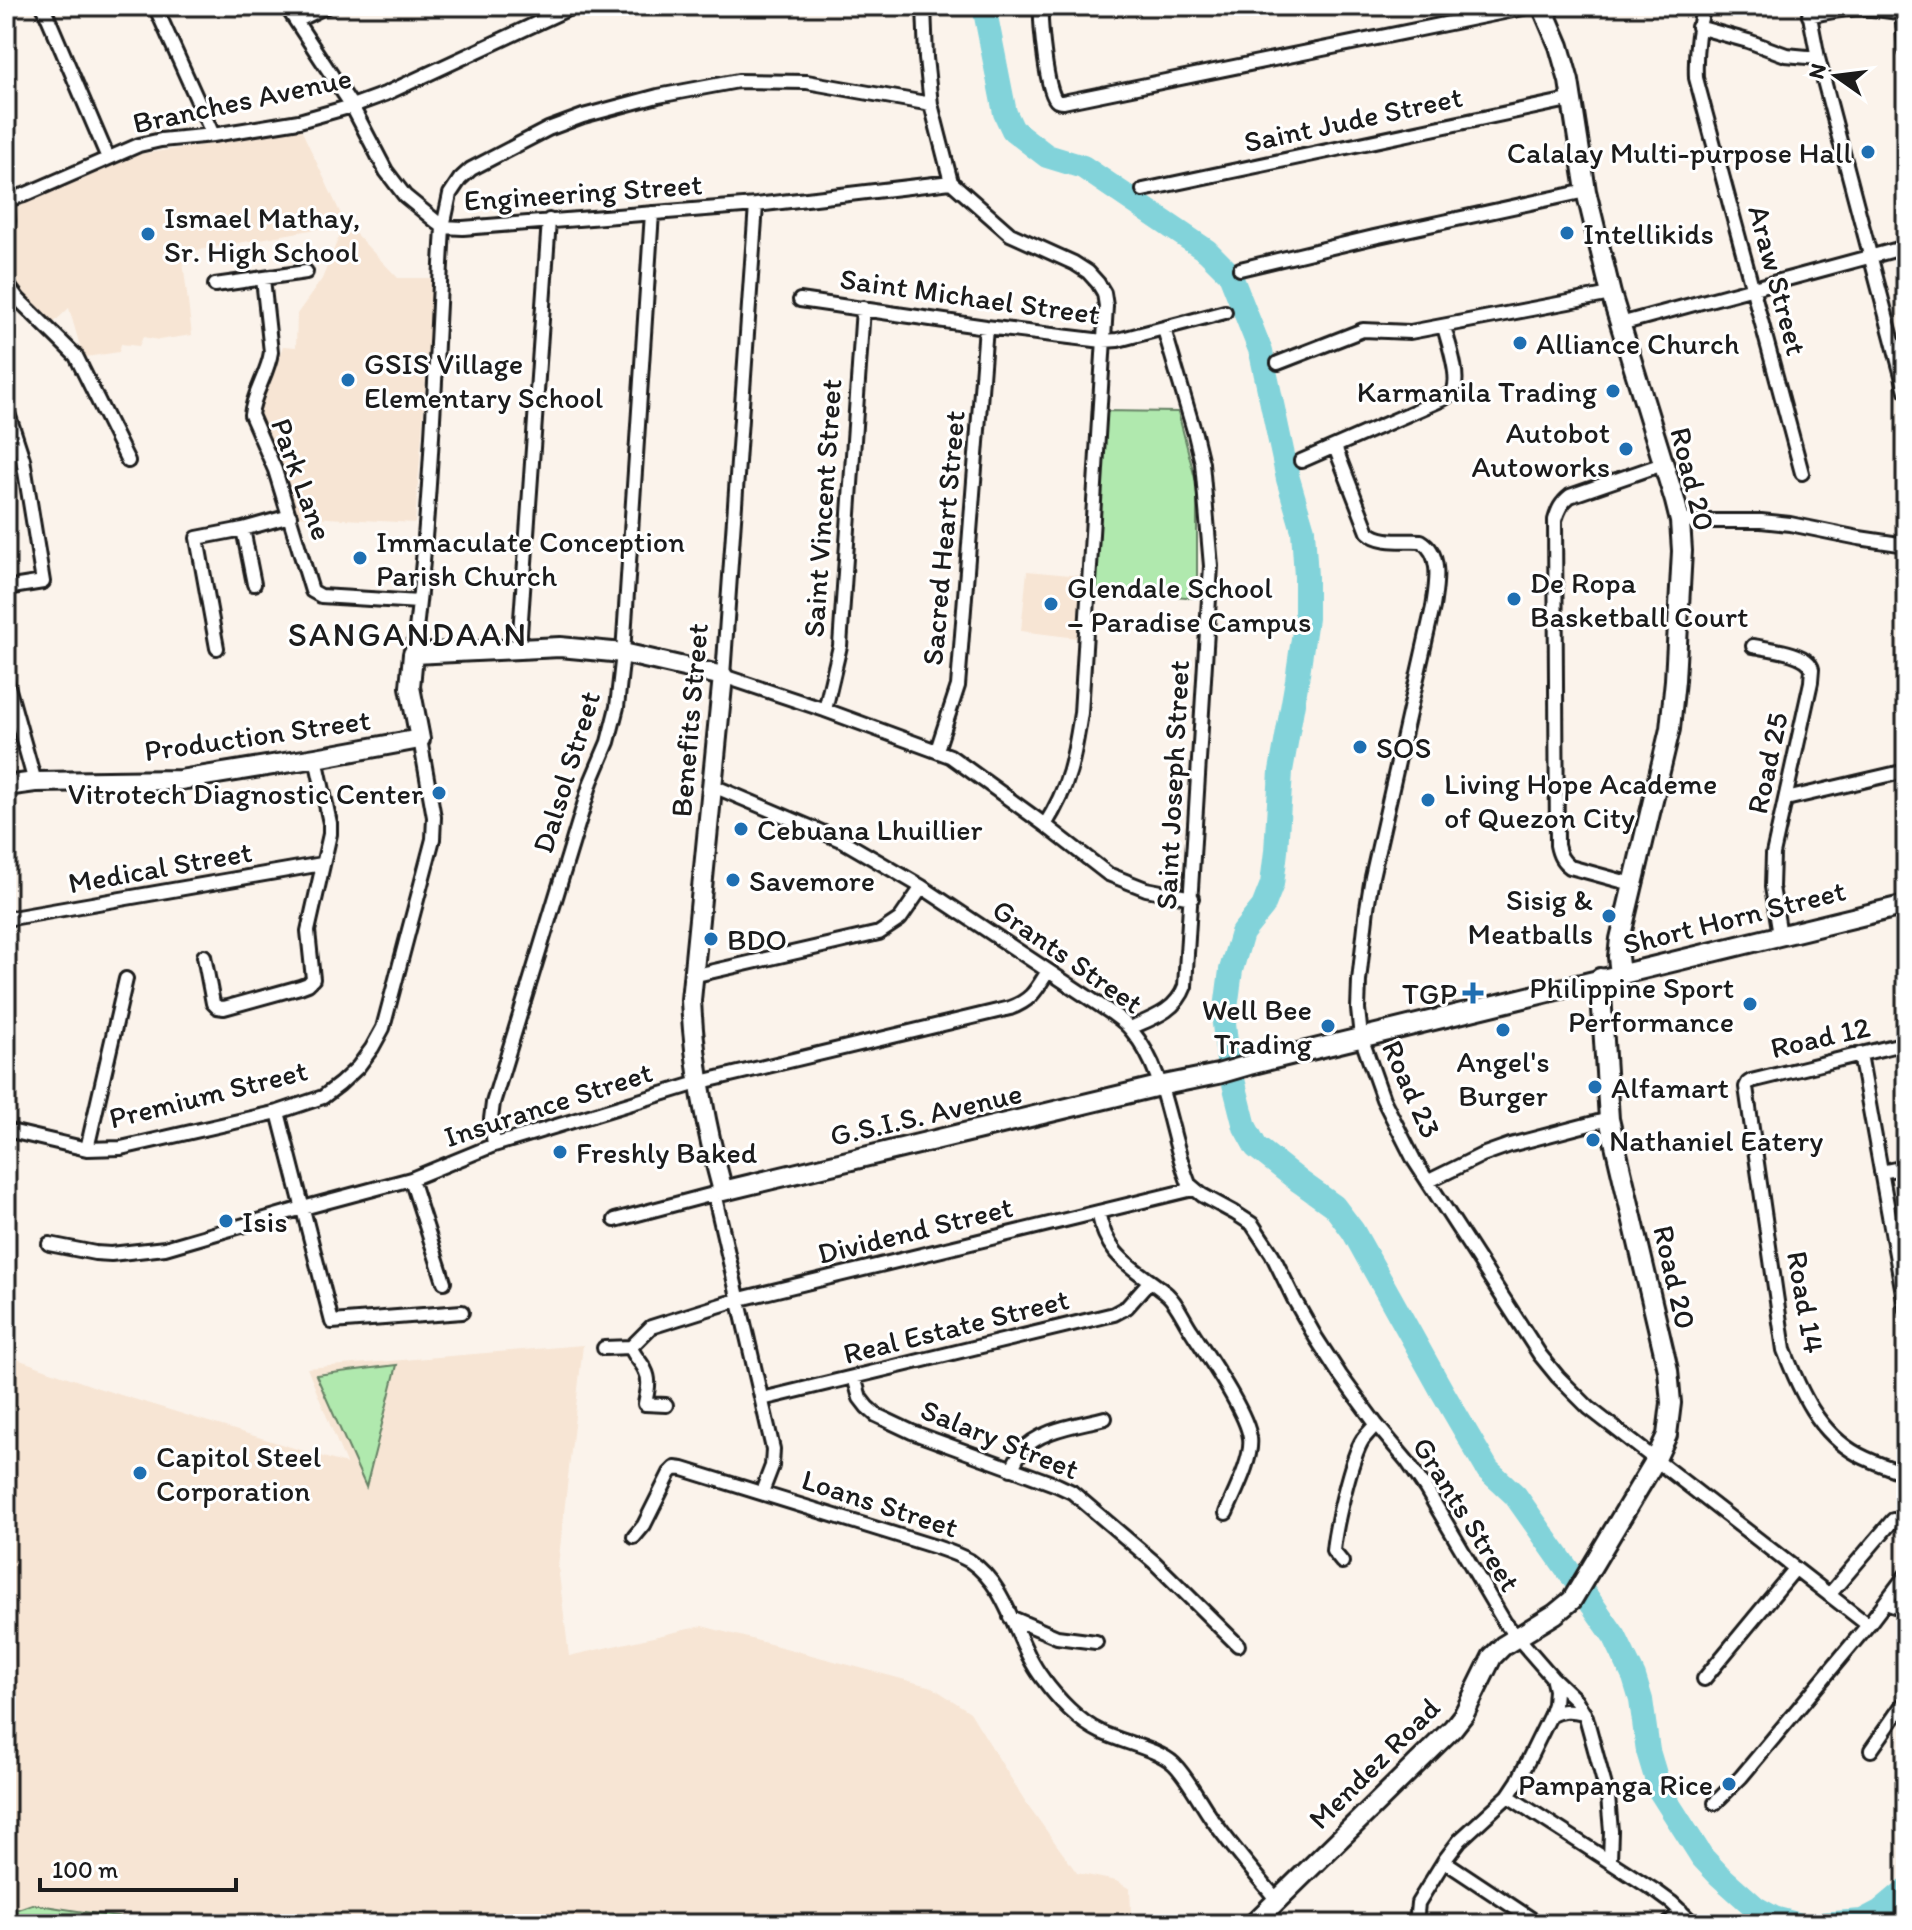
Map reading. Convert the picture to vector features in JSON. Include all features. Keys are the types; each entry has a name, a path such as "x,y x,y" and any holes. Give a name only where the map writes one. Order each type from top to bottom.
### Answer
{"street":[{"path":"43,6 108,158"},
{"path":"155,6 213,135"},
{"name":"Engineering Street","path":"286,6 352,106 386,171 405,196 443,227 756,205 951,182"},
{"path":"296,21 327,6"},
{"name":"Branches Avenue","path":"6,200 139,145 299,121 352,106 385,94 574,6"},
{"path":"924,6 931,104 951,182 1010,234 1088,272 1104,293 1106,306 1081,713 1074,761 1066,785 1045,825"},
{"path":"1041,6 1042,43 1050,85 1054,98 1063,102 1533,6"},
{"name":"Road 20","path":"1542,6 1559,46 1573,99 1586,191 1611,294 1680,521 1679,624 1670,729 1620,939 1620,974"},
{"name":"Araw Street","path":"1704,6 1695,50 1696,78 1802,473"},
{"path":"1905,384 1808,11 1874,8 1902,13 1906,52"},
{"path":"1698,27 1786,55 1818,58"},
{"name":"Premium Street","path":"6,1130 87,1149 121,1148 278,1112 323,1097 340,1084 358,1067 383,1028 435,828 410,687 426,526 443,227 450,194 460,179 471,169 548,129 583,116 658,96 738,81 807,82 931,104"},
{"name":"Saint Jude Street","path":"1143,190 1573,99"},
{"path":"1240,269 1586,191"},
{"path":"6,200 6,233"},
{"name":"Benefits Street","path":"756,205 723,676 692,976 692,1023 718,1192 773,1454 762,1492"},
{"name":"Dalsol Street","path":"494,1145 493,1103 591,782 608,742 617,707 652,213"},
{"path":"519,648 549,220"},
{"path":"1620,324 1906,247"},
{"path":"215,285 306,272"},
{"name":"Park Lane","path":"263,279 271,352 251,415 275,470 312,591 317,594 419,602"},
{"path":"6,283 18,299 76,356 128,461"},
{"path":"1278,363 1363,330 1410,332 1611,294"},
{"name":"Saint Michael Street","path":"800,300 1103,341 1118,340 1225,312"},
{"name":"Saint Vincent Street","path":"825,710 840,646 863,308"},
{"name":"Sacred Heart Street","path":"937,750 958,686 986,327"},
{"path":"1301,461 1452,393 1456,377 1444,327"},
{"name":"Saint Joseph Street","path":"1130,1028 1161,1015 1174,1006 1184,991 1211,566 1202,463 1164,329"},
{"path":"6,407 23,459 43,582 6,588"},
{"name":"Road 23","path":"1335,447 1368,532 1379,539 1426,543 1435,561 1437,579 1369,892 1362,941 1358,1009 1361,1037 1383,1099 1414,1160 1540,1355 1558,1377 1589,1408 1655,1461 1868,1625"},
{"path":"1632,884 1570,867 1559,855 1555,520 1563,501 1570,496 1663,464"},
{"path":"217,648 197,538 290,516"},
{"path":"1680,521 1790,524 1906,545"},
{"path":"243,529 254,584"},
{"name":"Road 25","path":"1753,646 1800,656 1808,661 1812,669 1773,854 1772,887 1780,935"},
{"path":"413,654 560,647 623,653 723,676 950,756 1108,874 1146,889 1192,898"},
{"path":"6,679 35,782"},
{"name":"Production Street","path":"6,786 35,782 180,780 420,739"},
{"path":"204,956 213,1003 217,1007 224,1008 308,984 313,979 308,931 330,834 316,758"},
{"path":"1786,799 1906,771"},
{"name":"Grants Street","path":"711,785 843,841 922,887 1130,1028 1148,1056 1186,1177 1193,1189 1252,1224 1272,1254 1316,1338 1426,1489 1481,1586 1515,1637 1576,1700 1584,1713"},
{"name":"Medical Street","path":"6,919 322,864"},
{"path":"692,976 879,933 900,919 922,887"},
{"name":"Short Horn Street","path":"1249,1065 1906,905"},
{"name":"Insurance Street","path":"49,1244 111,1254 165,1248 411,1179 494,1145 701,1082 1010,1008 1028,1000 1048,971"},
{"name":"Road 20","path":"1591,1570 1655,1461 1670,1420 1668,1370 1609,1119 1600,978"},
{"path":"87,1149 126,979"},
{"name":"Road 12","path":"1748,1083 1906,1043"},
{"path":"1860,1054 1906,1310"},
{"name":"G.S.I.S. Avenue","path":"615,1220 718,1192 1249,1065"},
{"name":"Road 14","path":"1748,1083 1784,1350 1799,1389 1819,1421 1838,1441 1859,1455 1906,1474"},
{"path":"278,1112 332,1322 462,1312"},
{"path":"1429,1181 1510,1145 1609,1119"},
{"path":"1881,1172 1906,1167"},
{"path":"411,1179 444,1282"},
{"name":"Dividend Street","path":"631,1347 651,1327 740,1299 1193,1189"},
{"path":"1098,1212 1110,1245 1121,1259 1170,1297 1238,1407 1248,1429 1251,1439 1249,1452 1226,1513"},
{"name":"Real Estate Street","path":"762,1399 1114,1314 1127,1307 1150,1281"},
{"path":"604,1348 631,1347 649,1381 645,1404 666,1405"},
{"name":"Salary Street","path":"854,1377 860,1398 876,1415 912,1432 1072,1492 1154,1562 1238,1645"},
{"path":"1011,1469 1032,1441 1105,1418"},
{"path":"1342,1562 1331,1552 1355,1458 1363,1439 1376,1424"},
{"name":"Loans Street","path":"634,1537 644,1525 675,1468 762,1492 954,1553 971,1562 1001,1596 1027,1657 1044,1681 1089,1726 1174,1764 1214,1823 1277,1900"},
{"path":"1829,1595 1893,1520"},
{"path":"1704,1679 1795,1569"},
{"name":"Mendez Road","path":"1253,1924 1453,1728 1464,1714 1492,1657 1515,1637 1555,1614 1572,1600 1591,1570"},
{"path":"1715,1803 1741,1777 1906,1575"},
{"path":"1886,1603 1906,1610"},
{"path":"1010,1617 1057,1637 1096,1642"},
{"path":"1416,1924 1418,1903 1444,1861 1460,1840 1508,1796 1518,1781 1554,1704 1552,1677"},
{"path":"1871,1750 1906,1700"},
{"path":"1550,1716 1560,1711 1584,1713 1608,1797 1610,1860"},
{"path":"1508,1796 1610,1860 1672,1903 1694,1924"},
{"path":"1444,1861 1539,1924"},
{"path":"1668,1924 1681,1911"}],"shaded area":[{"path":"300,127 345,223 398,278 434,278 415,523 292,516 258,412 283,346 296,347 297,314 322,279 344,224 182,253 192,335 159,340 143,337 139,346 121,344 119,352 86,357 82,353 69,308 44,332 6,289 6,244 15,208 139,154 220,143"},
{"name":"Glendale School – Paradise Campus","path":"1027,571 1081,576 1077,638 1021,631"},
{"name":"Capitol Steel Corporation","path":"583,1345 558,1566 569,1656 702,1626 932,1687 970,1712 1025,1801 1077,1873 1116,1881 1130,1889 1131,1912 1127,1924 163,1924 32,1904 15,1910 6,1898 6,1355 98,1388 346,1464 307,1368"}],"green space":[{"path":"1103,411 1178,412 1197,486 1197,598 1093,589"},
{"path":"397,1365 366,1487 316,1375"},
{"path":"32,1904 163,1924 26,1924 15,1910"}],"waterway":[{"path":"984,6 1005,113 1013,130 1047,156 1083,167 1207,251 1230,274 1261,352 1288,479 1303,530 1306,618 1281,771 1272,884 1263,907 1242,933 1231,970 1224,1024 1228,1060 1245,1127 1256,1147 1334,1206 1353,1231 1488,1470 1515,1495 1615,1637 1641,1700 1648,1751 1660,1791 1702,1857 1756,1908 1774,1918 1797,1924"},
{"path":"1821,1924 1862,1921 1881,1911 1906,1890"}],"place":[{"name":"Calalay Multi-purpose Hall","path":"1868,152"},
{"name":"Intellikids","path":"1567,233"},
{"name":"Ismael Mathay, Sr. High School","path":"148,234"},
{"name":"Alliance Church","path":"1520,343"},
{"name":"GSIS Village Elementary School","path":"348,380"},
{"name":"Karmanila Trading","path":"1613,391"},
{"name":"Autobot Autoworks","path":"1626,449"},
{"name":"Immaculate Conception Parish Church","path":"360,558"},
{"name":"De Ropa Basketball Court","path":"1514,599"},
{"name":"Glendale School – Paradise Campus","path":"1051,604"},
{"name":"SOS","path":"1360,747"},
{"name":"Vitrotech Diagnostic Center","path":"439,793"},
{"name":"Living Hope Academe of Quezon City","path":"1428,800"},
{"name":"Cebuana Lhuillier","path":"741,829"},
{"name":"Savemore","path":"733,880"},
{"name":"Sisig & Meatballs","path":"1609,916"},
{"name":"BDO","path":"711,939"},
{"name":"TGP","path":"1473,993"},
{"name":"Philippine Sport Performance","path":"1750,1004"},
{"name":"Well Bee Trading","path":"1328,1026"},
{"name":"Angel's Burger","path":"1503,1030"},
{"name":"Alfamart","path":"1595,1087"},
{"name":"Nathaniel Eatery","path":"1593,1140"},
{"name":"Freshly Baked","path":"560,1152"},
{"name":"Isis","path":"226,1221"},
{"name":"Capitol Steel Corporation","path":"140,1473"},
{"name":"Pampanga Rice","path":"1729,1784"}],"district":[{"name":"SANGANDAAN","path":"408,634"}]}
